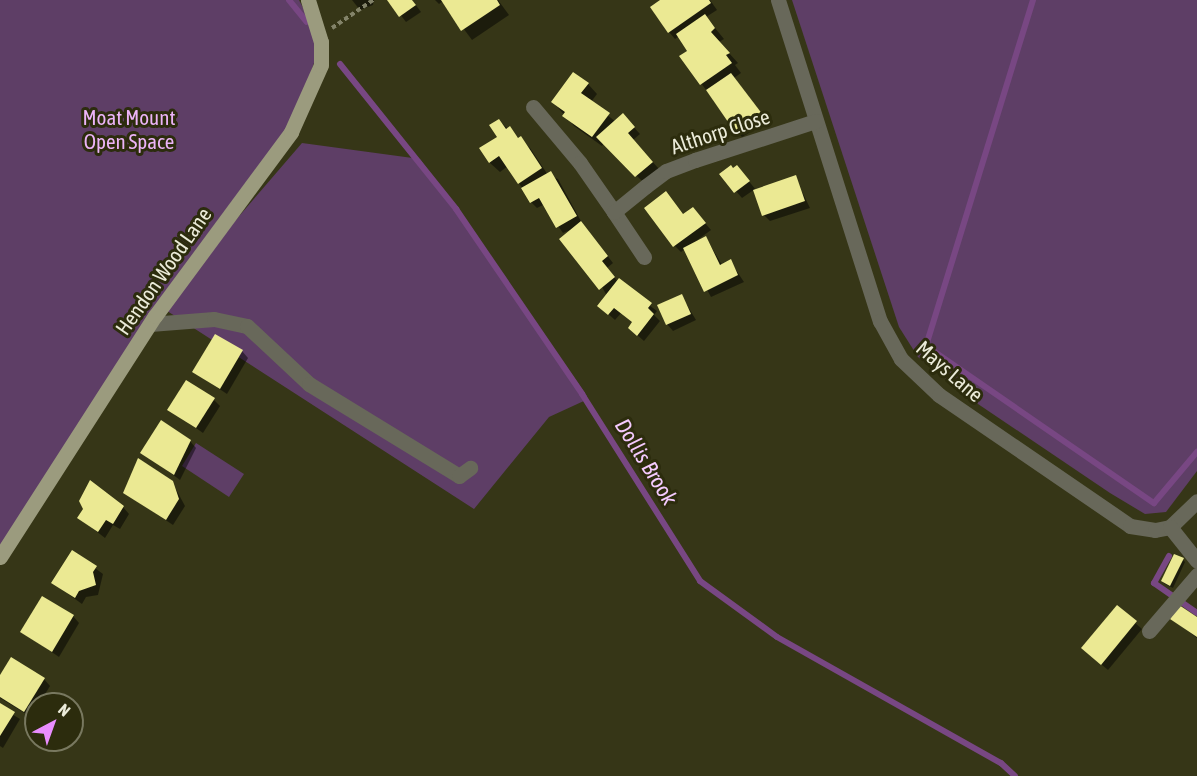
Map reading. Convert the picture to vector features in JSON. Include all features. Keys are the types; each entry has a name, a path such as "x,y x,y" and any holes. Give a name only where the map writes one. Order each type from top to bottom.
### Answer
{"main road":[{"name":"Hendon Wood Lane","path":"0,557 150,324 291,132 321,65 321,42 308,0"}],"street":[{"name":"Mays Lane","path":"778,0 880,321 901,359 915,375 1117,520 1142,529 1170,527"},
{"path":"533,107 580,163 644,256"},
{"name":"Althorp Close","path":"614,212 666,171 816,122"},
{"path":"150,324 213,320 247,326 309,384 459,476 470,468"},
{"path":"1197,501 1191,516 1170,527 1197,561"},
{"path":"1149,631 1197,575"}],"path":[{"path":"329,30 373,0"}],"green space":[{"name":"Moat Mount Open Space","path":"0,0 299,0 321,42 291,132 0,546"},
{"path":"792,0 1197,0 1197,471 1166,512 1145,514 1110,493 978,404 918,357 899,327"},
{"path":"302,143 420,159 587,396 586,400 549,417 474,509 161,307"},
{"path":"196,443 244,474 229,497 182,466"}],"building":[{"path":"387,0 412,0 416,5 399,17"},
{"path":"441,0 497,0 500,5 461,31"},
{"path":"660,0 709,0 711,3 668,33 650,7"},
{"path":"705,14 715,28 711,32 730,53 726,55 732,63 700,85 679,56 687,51 676,34"},
{"path":"573,72 589,83 581,93 610,113 592,137 562,116 565,112 551,102"},
{"path":"731,73 763,115 735,132 706,90"},
{"path":"623,113 635,127 628,133 653,162 635,177 596,137"},
{"path":"499,119 506,129 510,126 518,138 521,136 542,168 518,184 499,156 489,163 479,148 497,137 489,125"},
{"path":"731,165 733,168 737,165 750,181 734,193 719,174"},
{"path":"551,171 577,216 556,228 539,198 530,203 521,188"},
{"path":"796,175 805,201 762,216 753,190"},
{"path":"666,191 683,214 693,207 706,223 673,247 644,208"},
{"path":"581,221 608,256 602,261 615,277 599,290 559,239"},
{"path":"706,236 720,265 731,259 738,275 704,292 683,248"},
{"path":"619,278 652,303 648,308 654,314 637,336 628,328 632,322 614,308 608,315 597,306"},
{"path":"682,294 691,314 666,325 657,305"},
{"path":"215,334 243,350 220,389 192,372"},
{"path":"186,380 215,398 196,428 167,410"},
{"path":"161,420 191,440 174,475 140,453"},
{"path":"138,458 173,481 179,499 166,520 123,493"},
{"path":"90,480 124,506 113,524 106,520 98,532 77,518 83,509 79,501"},
{"path":"72,550 97,566 93,572 96,585 79,591 75,598 51,583"},
{"path":"1174,554 1184,558 1170,586 1161,581"},
{"path":"42,596 74,615 52,652 20,632"},
{"path":"1117,605 1137,621 1101,665 1081,648"},
{"path":"1179,605 1197,617 1197,637 1170,619"},
{"path":"11,657 45,678 36,692 24,692 24,712 0,697 0,675"},
{"path":"0,703 15,712 0,736"}],"waterway":[{"name":"Dollis Brook","path":"289,0 307,22"},
{"path":"1033,0 926,346 1154,503 1197,452"},
{"name":"Dollis Brook","path":"340,64 456,209 582,394 700,581 777,637 1001,763 1015,776"},
{"path":"1169,556 1154,583 1197,613"}]}
